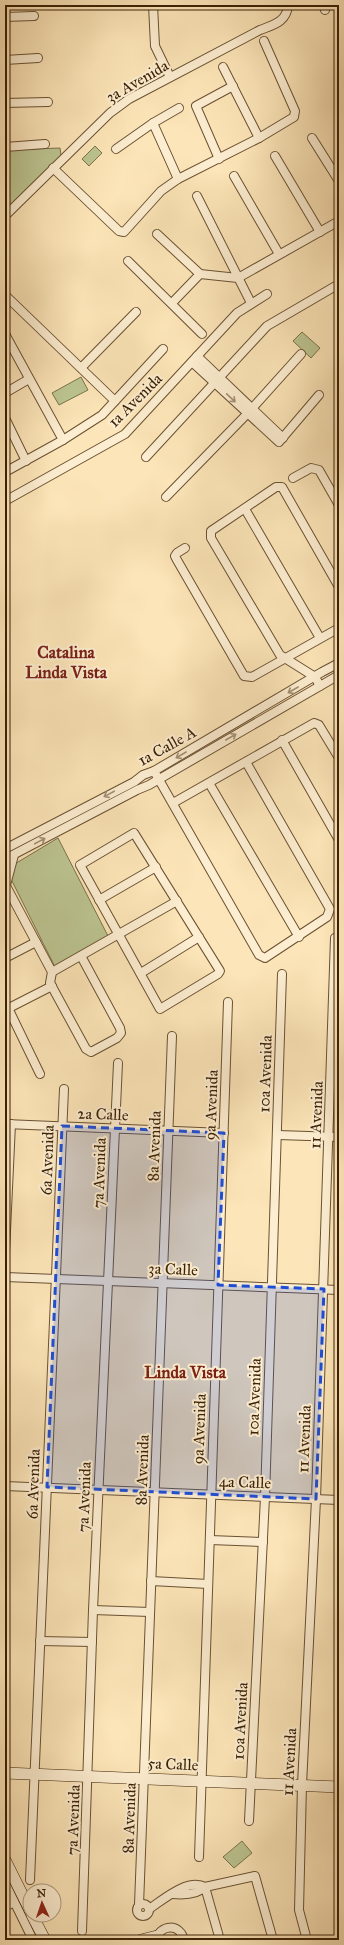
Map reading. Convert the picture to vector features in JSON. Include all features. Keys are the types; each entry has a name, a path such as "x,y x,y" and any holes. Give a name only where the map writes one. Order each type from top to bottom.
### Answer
{"street":[{"path":"153,5 155,46 170,78"},
{"name":"3a Avenida","path":"5,216 110,113 129,99 260,30 279,23 286,16 288,5"},
{"path":"5,17 34,16"},
{"path":"53,168 121,232 124,232 160,191 178,179 259,138 294,117 295,111 264,41"},
{"path":"5,60 38,58"},
{"path":"223,67 259,138"},
{"path":"218,159 196,106 232,86"},
{"path":"5,104 48,102"},
{"path":"116,149 153,123 179,108"},
{"path":"153,123 178,179"},
{"path":"312,138 339,181"},
{"path":"5,147 45,144"},
{"path":"275,156 320,232"},
{"path":"234,176 279,254"},
{"path":"196,196 251,303"},
{"path":"157,234 202,274 238,278 339,221"},
{"path":"128,261 202,334"},
{"path":"172,303 202,274"},
{"path":"146,457 267,326 339,284"},
{"name":"1a Avenida","path":"5,501 125,434 237,313 267,294"},
{"path":"5,295 116,401"},
{"path":"82,368 136,312"},
{"path":"5,334 63,440"},
{"path":"5,472 63,440 102,415 163,349"},
{"path":"166,497 250,411 301,354"},
{"path":"194,359 281,440 320,395"},
{"path":"5,393 29,379"},
{"path":"5,418 26,460"},
{"path":"293,478 311,468 319,470 339,505"},
{"path":"320,686 315,677 280,655 211,538 212,529 245,509 276,487 283,488 339,587"},
{"path":"245,509 320,638"},
{"path":"185,548 175,556 244,676 252,677 339,628"},
{"name":"1a Calle A","path":"5,849 143,775 154,771 339,663"},
{"path":"328,670 336,676"},
{"name":"1a Calle A","path":"5,859 158,779 336,676"},
{"path":"173,803 312,724 316,723 319,725 339,758"},
{"path":"282,740 339,840"},
{"path":"154,771 259,955 268,958 327,917 330,912 329,906 246,762"},
{"path":"210,782 299,936"},
{"path":"96,801 100,809"},
{"path":"134,833 156,866 220,971 218,974 160,1009 80,865 82,862 134,833"},
{"path":"14,855 6,885 52,972"},
{"path":"99,900 156,866"},
{"path":"81,956 120,1028 121,1033 117,1038 91,1052 86,1049 52,986 50,977 52,972 177,901"},
{"path":"141,973 199,937"},
{"name":"11 Avenida","path":"306,1940 299,1910 302,1785 316,1499 330,1137 335,938"},
{"path":"5,958 36,942"},
{"name":"10a Avenida","path":"249,1822 265,1497 278,1135 282,974"},
{"path":"40,1074 6,1009 52,986"},
{"name":"9a Avenida","path":"199,1857 228,1002"},
{"name":"8a Avenida","path":"172,1036 139,1905 146,1905 149,1909 181,1888 199,1884 206,1887"},
{"name":"7a Avenida","path":"82,1931 89,1777 93,1610 118,1064"},
{"name":"6a Avenida","path":"30,1880 64,1089"},
{"path":"5,1252 8,1124"},
{"name":"2a Calle","path":"8,1124 224,1133"},
{"path":"278,1135 339,1137"},
{"name":"3a Calle","path":"5,1276 339,1290"},
{"name":"4a Calle","path":"5,1486 339,1500"},
{"path":"210,1540 263,1542"},
{"path":"151,1581 208,1584"},
{"path":"93,1610 150,1612"},
{"path":"40,1641 92,1642"},
{"name":"5a Calle","path":"5,1773 339,1787"},
{"path":"5,1860 22,1894"},
{"path":"220,1940 206,1887 253,1876 256,1878 273,1940"},
{"path":"5,1883 33,1940"},
{"path":"5,1907 14,1902"},
{"path":"36,1923 45,1940"},
{"path":"141,1940 156,1938 163,1929 173,1927 181,1932 184,1940"}],"highlighted area":[{"path":"62,1126 224,1133 218,1285 324,1289 316,1499 47,1487"}],"green space":[{"path":"95,146 102,153 89,166 82,159"},
{"path":"60,148 61,155 5,214 5,150"},
{"path":"302,332 320,348 311,358 293,341"},
{"path":"81,377 88,390 59,405 52,393"},
{"path":"58,838 108,936 55,967 9,875 13,865"},
{"path":"242,1841 252,1853 234,1868 223,1857"}],"district":[{"name":"Catalina Linda Vista","path":"66,662"},
{"name":"Linda Vista","path":"185,1372"}]}
